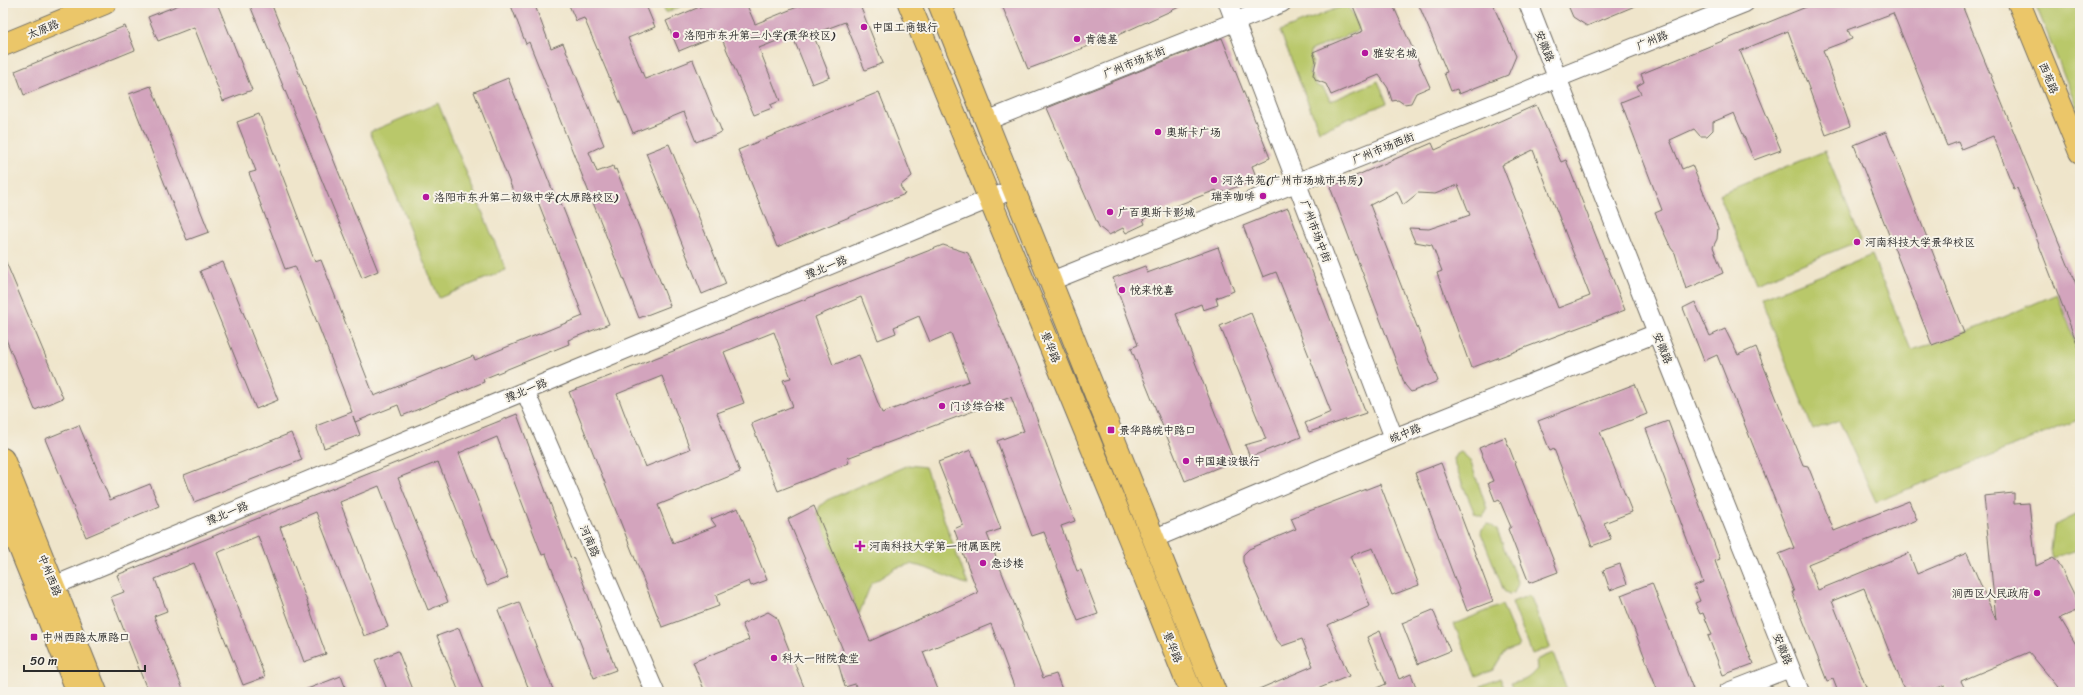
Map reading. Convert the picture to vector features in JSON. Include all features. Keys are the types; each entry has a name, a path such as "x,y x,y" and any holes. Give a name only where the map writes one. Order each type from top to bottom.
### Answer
{"main road":[{"name":"太原路","path":"3,45 105,3"},
{"name":"景华路","path":"909,3 1191,692"},
{"name":"景华路","path":"939,3 1155,538 1215,692"},
{"name":"西苑路","path":"2018,3 2080,152"},
{"name":"中州西路","path":"3,459 46,588 78,692"},
{"name":"中州西路","path":"3,506 46,588 96,692"}],"street":[{"name":"广州市场中街","path":"1228,3 1394,438"},
{"name":"广州市场东街","path":"986,121 1282,3"},
{"name":"安徽路","path":"1528,3 1800,692"},
{"name":"广州路","path":"1558,78 1745,3"},
{"name":"广州市场西街","path":"1051,281 1558,78"},
{"name":"豫北一路","path":"46,588 1014,189"},
{"name":"皖中路","path":"1155,538 1394,438 1657,332"},
{"name":"河南路","path":"525,391 654,692"},
{"path":"1728,692 1790,668"}],"green space":[{"path":"662,3 688,3 666,13"},
{"path":"2035,3 2080,3 2080,115"},
{"path":"1348,4 1359,30 1310,51 1313,62 1309,73 1317,86 1323,88 1331,101 1378,81 1387,103 1319,131 1280,31"},
{"path":"438,103 506,270 439,298 370,132"},
{"path":"1825,151 1861,240 1756,283 1719,194"},
{"path":"1872,255 1911,350 1967,332 2057,294 2080,354 2080,419 1876,502 1839,420 1813,430 1761,299"},
{"path":"1461,452 1470,460 1487,509 1483,517 1475,514 1455,466 1454,458 1456,454"},
{"path":"908,465 925,467 968,585 926,568 911,564 896,568 871,584 859,614 817,514 820,506 827,500"},
{"path":"2078,514 2080,518 2080,549 2053,558 2051,550 2054,526"},
{"path":"1487,524 1491,525 1497,530 1518,584 1514,593 1509,594 1504,591 1481,533 1482,529"},
{"path":"1530,595 1550,647 1532,654 1512,602"},
{"path":"1502,605 1519,646 1504,652 1493,670 1476,677 1454,624"},
{"path":"1553,653 1568,692 1515,692 1511,683 1523,681 1529,677 1537,669 1536,660"},
{"path":"1500,678 1506,692 1484,692 1481,686"}],"building":[{"path":"184,3 217,3 252,90 223,101 194,27 158,41 148,17"},
{"path":"249,3 271,3 378,271 362,278"},
{"path":"510,3 534,3 551,48 563,43 604,145 589,152 597,172 613,166 614,170 616,169 670,306 639,318 529,42 526,44"},
{"path":"568,3 645,3 655,27 628,38 645,79 693,60 722,132 696,142 684,112 633,133 584,18 576,21"},
{"path":"709,3 746,3 755,24 807,3 859,3 883,63 865,70 845,22 813,34 830,77 812,84 792,35 759,48 780,101 770,105 772,108 754,115 720,34 679,51 666,21"},
{"path":"1001,3 1188,3 1118,35 1028,69"},
{"name":"雅安名城","path":"1362,3 1392,3 1430,87 1416,93 1411,103 1404,104 1398,100 1392,101 1388,88 1379,75 1331,95 1326,84 1316,80 1313,75 1316,61 1313,52 1363,31 1353,6"},
{"path":"1418,3 1492,3 1516,56 1508,75 1459,94 1457,89 1451,91 1444,73 1447,72"},
{"path":"1567,3 1642,3 1587,26 1573,17"},
{"path":"1816,3 1961,3 2080,294 2080,351 2017,188 2014,189 1993,136 1961,149 1958,142 1947,146 1893,13 1848,30 1852,39 1823,50 1850,126 1826,135 1788,31 1740,51 1781,150 1754,160 1734,113 1713,122 1713,130 1707,136 1700,136 1694,129 1670,140 1682,169 1692,165 1718,228 1717,239 1713,247 1723,273 1686,289 1675,253 1671,248 1655,213 1662,210 1621,102 1641,94 1637,86 1644,82 1641,74"},
{"path":"125,26 135,50 24,95 15,71"},
{"name":"奥斯卡广场","path":"1222,38 1270,158 1252,166 1257,179 1218,194 1216,190 1143,219 1145,224 1126,233 1123,228 1109,235 1099,227 1047,108"},
{"path":"508,78 558,204 561,203 609,324 568,340 569,344 483,379 484,382 402,416 398,405 355,422 360,435 324,448 316,426 352,412 295,266 285,269 249,173 256,171 237,122 259,114 315,262 321,260 374,396 473,356 475,360 583,316 535,194 517,201 474,92"},
{"path":"151,86 209,232 187,240 129,94"},
{"path":"879,92 912,176 900,186 905,194 777,247 738,150"},
{"path":"1536,105 1561,162 1566,160 1625,310 1471,368 1437,273 1442,271 1432,245 1415,242 1409,228 1429,229 1470,215 1458,185 1435,194 1418,193 1403,205 1397,191 1370,205 1438,381 1411,392 1405,385 1330,187 1432,143 1435,150","holes":["1533,150 1590,296 1558,308 1502,165"]},
{"path":"1886,132 1964,333 1932,345 1854,145"},
{"path":"669,144 726,284 702,294 646,153"},
{"path":"1288,208 1366,413 1309,432 1305,423 1331,412 1276,272 1263,277 1243,226"},
{"path":"943,245 968,253 1019,371 1075,521 1061,526 1077,571 1081,570 1098,614 1078,621 1044,532 1032,536 997,441 1024,431 1011,397 847,458 849,463 778,491 751,423 793,406 783,380 791,378 774,332 724,352 744,403 717,413 740,472 658,505 673,543 716,526 711,519 738,508 767,580 751,586 749,581 716,595 719,606 662,627 569,392","holes":["861,297 878,340 896,333 894,327 919,316 930,342 951,333 969,381 882,413 859,355 833,365 815,317","662,376 690,449 645,467 617,394"]},
{"path":"1218,247 1234,291 1216,298 1218,305 1203,310 1201,304 1176,314 1234,461 1185,481 1131,348 1138,345 1113,278 1145,266 1147,273"},
{"path":"3,255 63,398 35,410 3,332"},
{"path":"223,262 278,400 256,409 200,271"},
{"path":"1695,302 1710,336 1725,329 1738,355 1756,347 1803,465 1808,466 1834,531 1909,501 1917,520 1808,564 1818,590 1909,553 1917,574 1967,553 1996,620 1984,496 2014,493 2014,504 2029,503 2036,566 2053,558 2058,562 2073,592 2077,604 2076,611 2060,618 2080,651 2080,692 2062,692 2029,652 1961,681 1965,689 1958,692 1948,692 1945,685 1928,692 1911,692 1909,687 1904,689 1864,588 1832,601 1868,692 1838,692 1833,679 1827,681 1792,592 1794,592 1779,554 1794,548 1717,355 1704,361 1683,308"},
{"path":"1251,313 1301,437 1250,457 1245,445 1266,439 1220,326"},
{"path":"1635,384 1647,414 1600,432 1632,512 1604,523 1611,539 1592,546 1554,449 1550,451 1538,421"},
{"path":"517,414 571,559 574,558 616,670 594,678 546,554 542,555 497,437 459,453 508,578 487,586 438,462 398,478 448,602 428,610 379,486 340,502 388,627 364,636 316,512 280,527 326,654 304,662 258,536 217,553 265,677 243,685 194,563 155,579 167,611 154,616 184,692 148,692 111,597 124,592 117,575"},
{"path":"1668,421 1720,559 1715,561 1753,664 1723,675 1708,636 1712,635 1703,613 1700,614 1695,603 1700,601 1694,586 1703,582 1646,429"},
{"path":"79,425 110,500 150,484 159,506 86,537 45,439"},
{"path":"291,433 302,460 194,502 184,475"},
{"path":"1505,437 1558,572 1529,583 1508,529 1511,527 1499,499 1495,501 1488,483 1493,481 1479,448"},
{"path":"971,450 1001,529 987,534 1043,678 1056,674 1063,692 1011,692 1015,689 991,624 923,652 939,692 859,692 855,684 845,687 837,659 843,650 788,519 814,506 870,641 978,593 954,529 963,525 938,462"},
{"path":"1441,463 1493,601 1467,611 1415,473"},
{"path":"1380,484 1419,585 1392,595 1373,548 1350,556 1370,606 1328,625 1349,676 1310,692 1252,692 1313,666 1302,639 1282,646 1276,639 1243,562 1243,555 1249,549 1296,529 1291,518"},
{"path":"1620,564 1627,584 1610,590 1603,570"},
{"path":"1652,583 1693,689 1686,692 1658,692 1621,595"},
{"path":"519,602 554,692 530,692 498,610"},
{"path":"1433,610 1450,651 1418,664 1402,623"},
{"path":"768,612 776,617 806,692 705,692 693,662 749,640 742,624"},
{"path":"459,628 484,692 459,692 437,636"},
{"path":"1380,631 1399,679 1411,674 1418,692 1367,692 1386,684 1367,637"},
{"path":"398,651 414,692 388,692 375,660"},
{"path":"341,676 347,692 302,692 302,691"}],"place":[{"name":"中国工商银行","path":"864,27"},
{"name":"洛阳市东升第二小学(景华校区)","path":"676,35"},
{"name":"肯德基","path":"1077,39"},
{"name":"雅安名城","path":"1365,53"},
{"name":"奥斯卡广场","path":"1158,132"},
{"name":"河洛书苑(广州市场城市书房)","path":"1214,180"},
{"name":"瑞幸咖啡","path":"1263,196"},
{"name":"洛阳市东升第二初级中学(太原路校区)","path":"426,197"},
{"name":"广百奥斯卡影城","path":"1110,212"},
{"name":"河南科技大学景华校区","path":"1857,242"},
{"name":"悦来悦喜","path":"1122,290"},
{"name":"门诊综合楼","path":"942,406"},
{"name":"景华路皖中路口","path":"1111,430"},
{"name":"中国建设银行","path":"1186,461"},
{"name":"河南科技大学第一附属医院","path":"860,546"},
{"name":"急诊楼","path":"983,563"},
{"name":"涧西区人民政府","path":"2037,593"},
{"name":"中州西路太原路口","path":"34,637"},
{"name":"科大一附院食堂","path":"774,658"}]}
